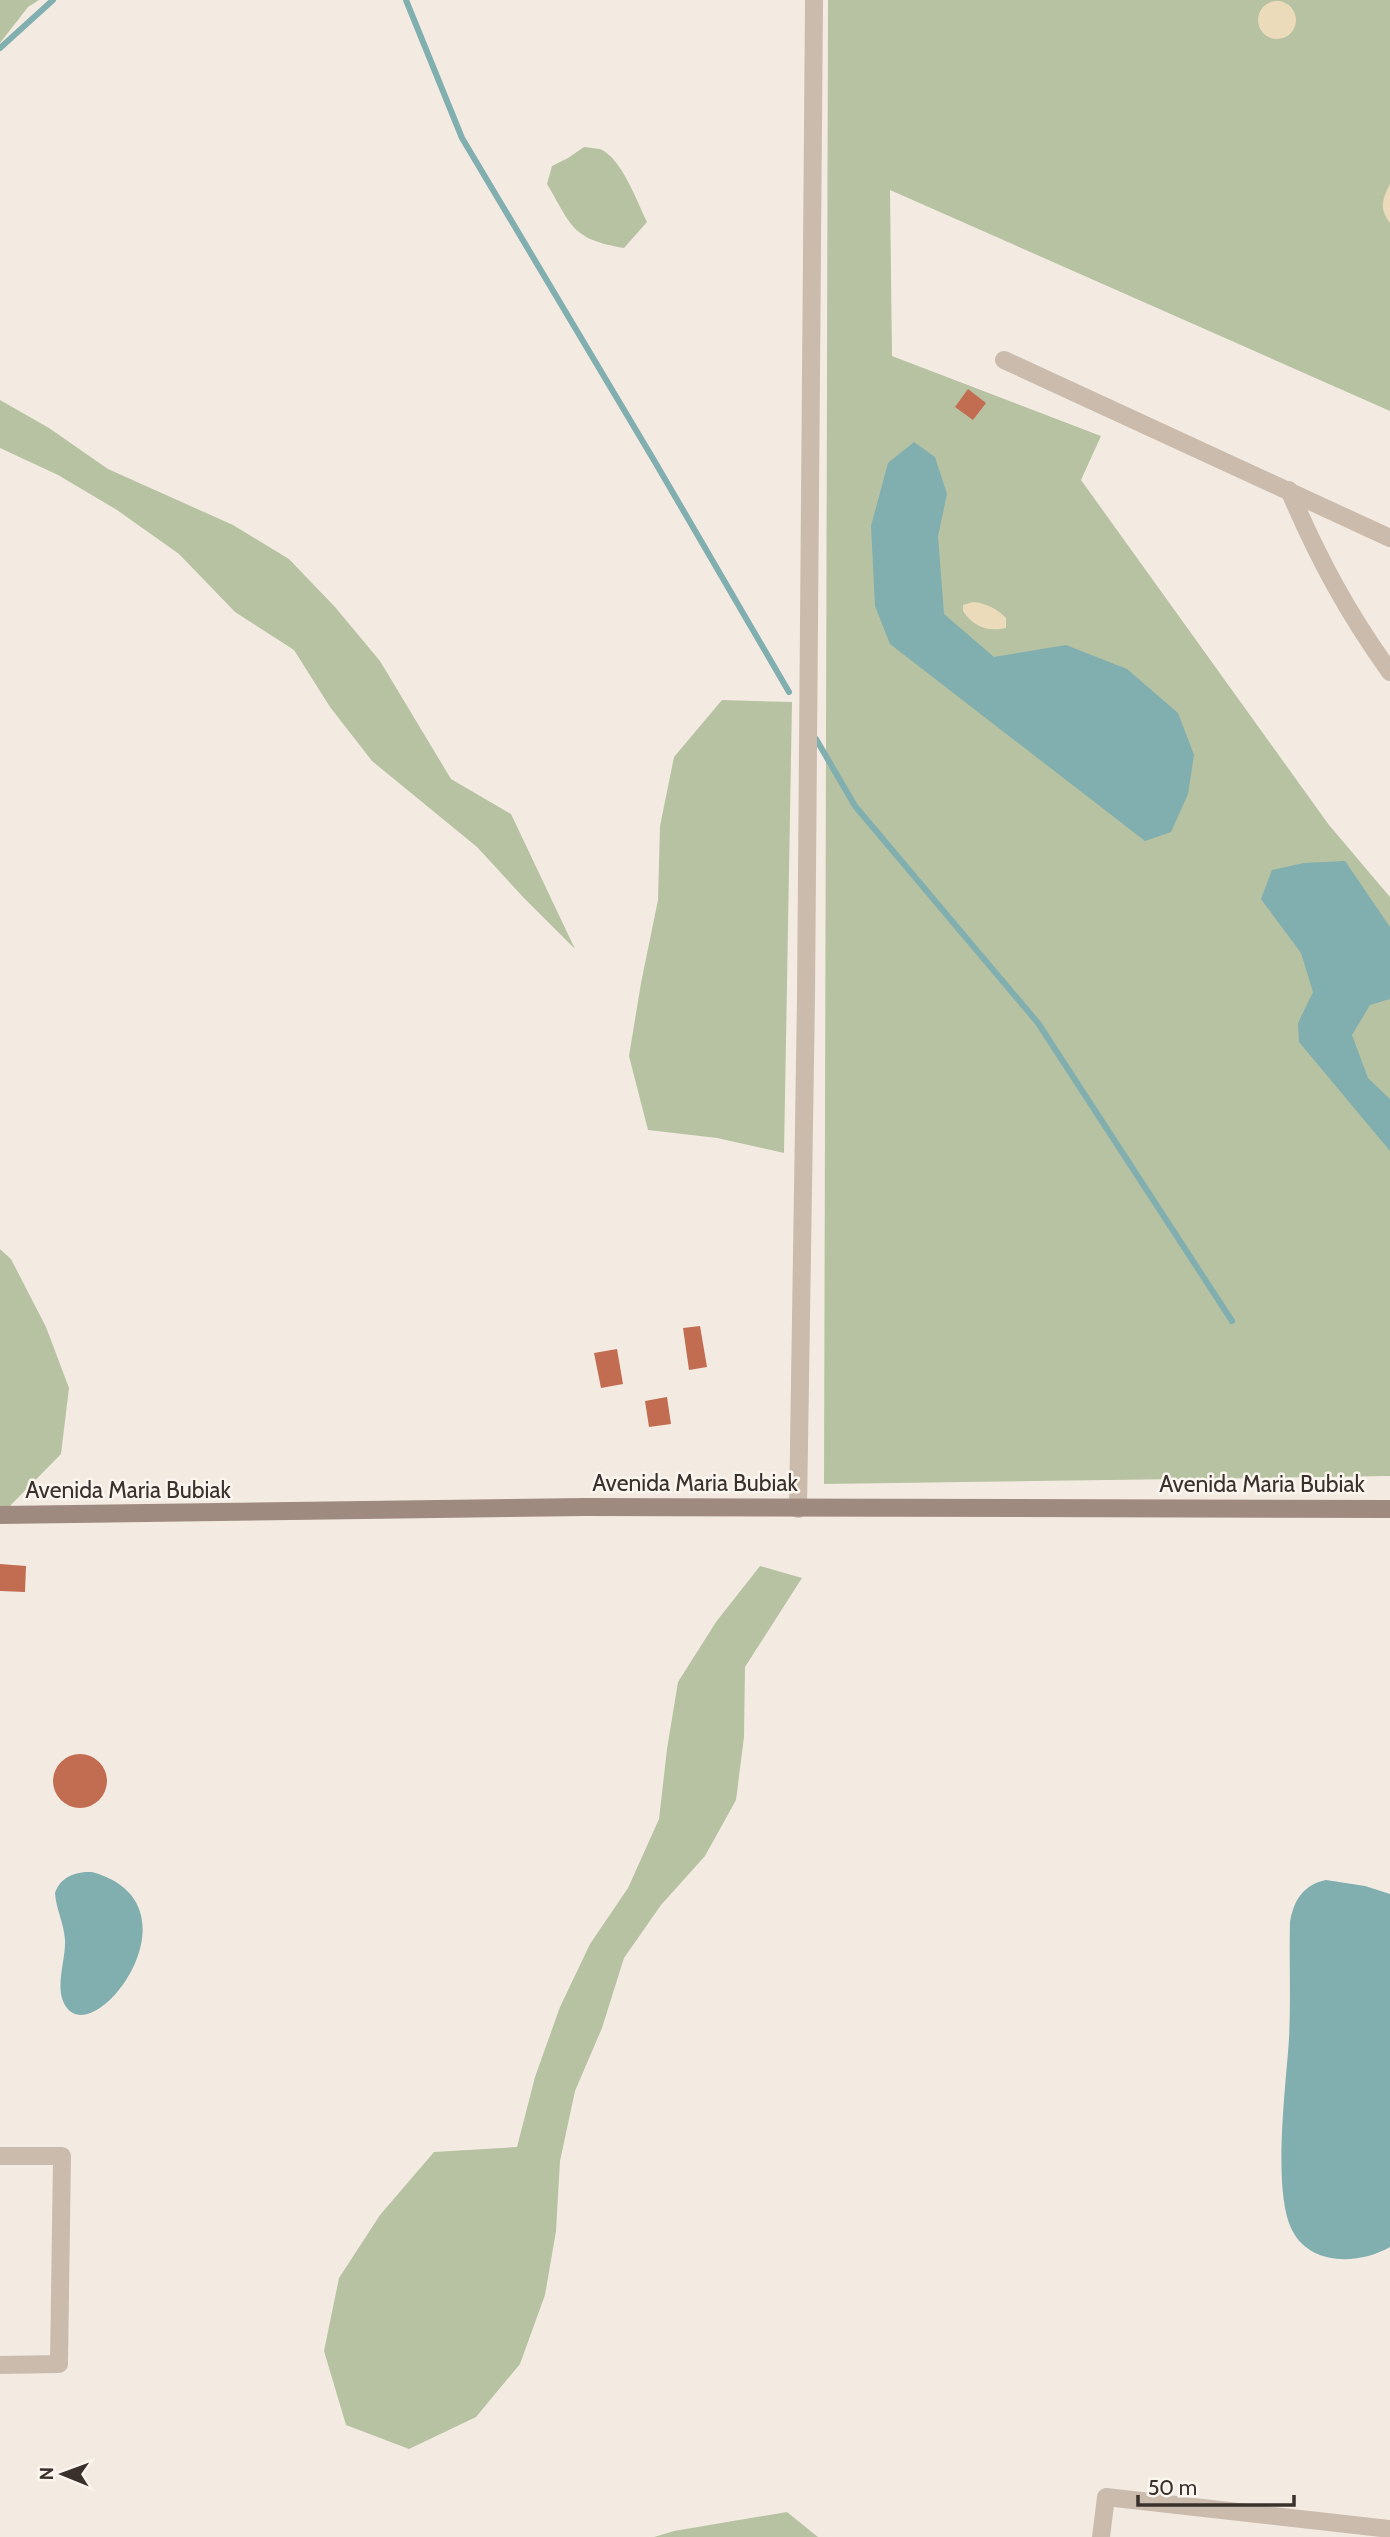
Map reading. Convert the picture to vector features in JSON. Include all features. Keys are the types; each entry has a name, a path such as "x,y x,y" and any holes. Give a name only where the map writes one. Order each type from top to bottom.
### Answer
{"street":[{"path":"798,1509 806,997 807,590 814,0"},
{"path":"1004,360 1390,538"},
{"path":"1289,490 1333,586 1390,672"},
{"name":"Avenida Maria Bubiak","path":"0,1515 380,1512 585,1507 1390,1509"},
{"path":"0,2156 62,2156 59,2364 0,2365"},
{"path":"1101,2537 1106,2497 1390,2529"}],"green space":[{"path":"0,0 39,0 28,7 0,43"},
{"path":"828,0 1390,0 1390,411 890,190 892,356 1101,436 1081,480 1329,825 1390,897 1390,1476 824,1484"},
{"path":"584,147 600,149 615,161 628,181 647,222 624,248 583,235 568,220 547,184 552,166"},
{"path":"0,400 49,428 108,469 233,525 289,559 335,607 380,661 451,779 511,814 575,949 477,847 372,761 330,707 294,650 235,612 179,554 117,510 58,475 0,448"},
{"path":"722,700 792,702 784,1153 717,1138 648,1130 629,1056 658,900 660,826 674,757"},
{"path":"0,1249 11,1259 46,1327 69,1388 61,1454 6,1510 0,1511"},
{"path":"760,1566 802,1578 745,1667 744,1737 736,1800 705,1856 661,1905 624,1958 602,2028 575,2091 560,2161 556,2231 545,2295 520,2364 476,2417 409,2449 346,2425 324,2351 339,2278 380,2215 434,2152 517,2147 535,2077 560,2007 590,1944 628,1888 659,1819 678,1682 716,1622"},
{"path":"787,2512 818,2537 654,2537 674,2531"}],"sand":[{"path":"1277,1 1290,7 1296,20 1290,33 1277,39 1264,33 1258,20 1264,7"},
{"path":"1390,184 1390,223 1384,213 1383,204"},
{"path":"973,602 987,605 999,612 1006,618 1006,628 987,629 972,621 963,611 963,605"}],"water":[{"path":"914,442 935,457 947,494 938,536 944,614 994,657 1066,645 1127,669 1178,713 1194,755 1188,794 1171,832 1145,841 890,644 875,606 871,526 888,463"},
{"path":"1345,861 1390,927 1390,999 1370,1005 1352,1035 1368,1078 1390,1099 1390,1151 1299,1042 1298,1023 1313,992 1301,953 1261,899 1272,870 1304,863"},
{"path":"92,1872 125,1888 140,1912 142,1939 134,1967 118,1991 100,2008 82,2015 67,2008 61,1993 65,1940 55,1893 57,1887 69,1876"},
{"path":"1326,1880 1365,1886 1390,1894 1390,2247 1378,2253 1350,2259 1323,2256 1300,2242 1292,2230 1286,2212 1281,2164 1290,2024 1290,1922 1301,1895 1311,1886"}],"building":[{"path":"968,389 986,403 973,420 955,407"},
{"path":"700,1326 707,1367 689,1370 683,1328"},
{"path":"617,1349 623,1384 601,1388 594,1353"},
{"path":"667,1397 671,1424 649,1427 645,1401"},
{"path":"0,1564 26,1566 25,1592 0,1591"},
{"path":"80,1754 99,1762 107,1781 99,1800 80,1808 61,1800 53,1781 61,1762"}],"waterway":[{"path":"0,48 53,0"},
{"path":"406,0 462,138 789,692"},
{"path":"816,739 855,806 1038,1023 1232,1321"}]}
